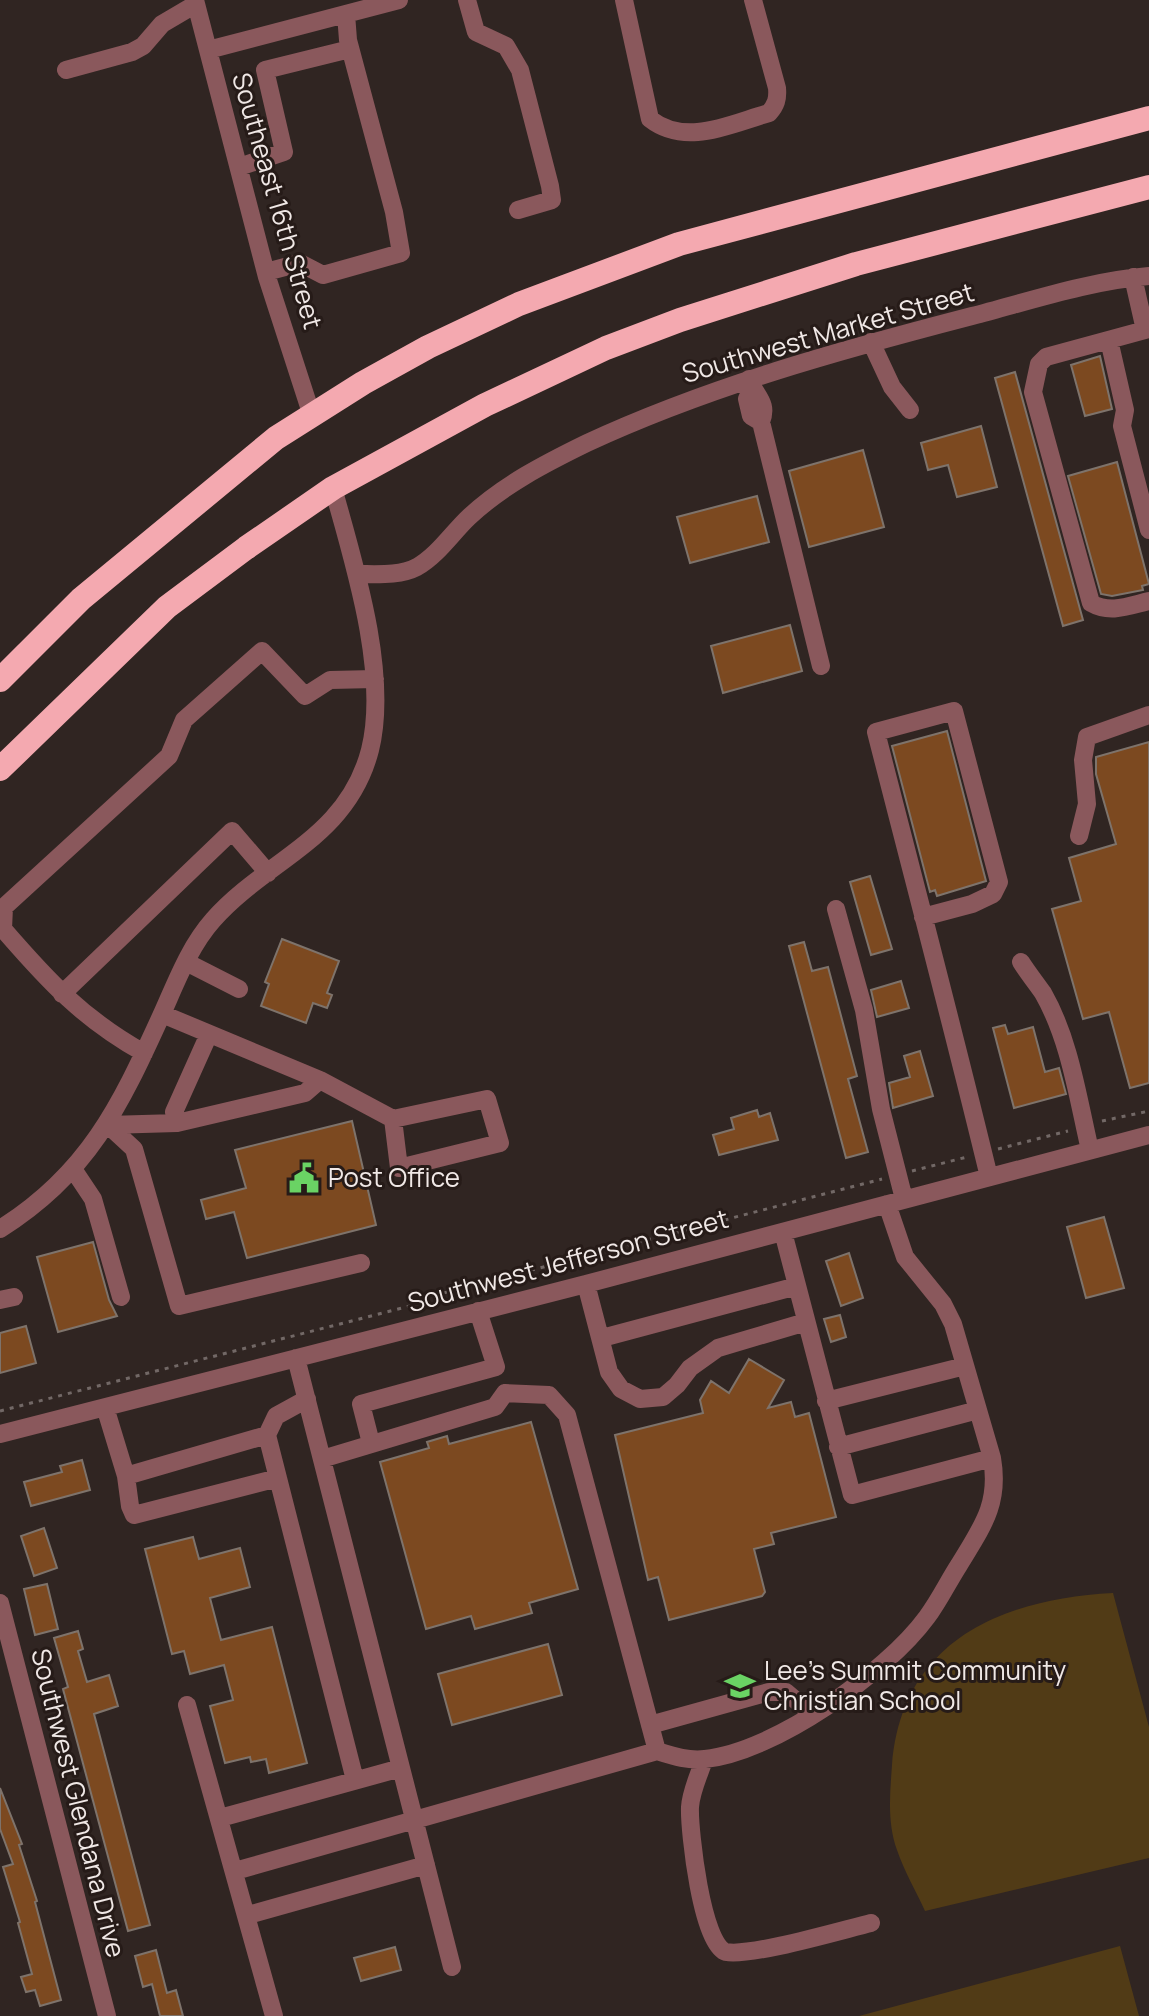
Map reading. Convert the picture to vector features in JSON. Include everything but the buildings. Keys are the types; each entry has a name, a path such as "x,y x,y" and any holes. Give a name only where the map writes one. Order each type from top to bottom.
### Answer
{"highway":[{"path":"0,680 81,599 276,438 363,383 428,347 519,304 626,262 758,222 1149,118"},
{"path":"0,769 167,607 298,510 485,405 606,348 680,320 856,264 1149,187"}],"street":[{"path":"208,50 399,0"},
{"path":"467,0 476,32 506,46 520,70 550,186 552,200 518,210"},
{"path":"624,0 650,119 662,128 696,134 769,113 778,98 753,0"},
{"path":"66,70 132,52 143,46 162,24 195,2"},
{"name":"Southeast 16th Street","path":"195,2 266,272 312,416"},
{"path":"266,272 300,263 323,275 401,253 394,212 350,49 346,14"},
{"path":"239,167 284,152 265,70 350,49"},
{"path":"1141,277 1147,329 1046,357 1039,364 1033,392 1091,603 1111,610 1149,601"},
{"name":"Southwest Market Street","path":"357,574 401,573 416,568 431,558 469,517 493,497 552,461 634,422 871,342 1141,277"},
{"path":"1109,340 1125,410 1122,426 1149,530"},
{"path":"871,342 892,387 910,410"},
{"path":"750,384 747,399 751,416 761,422 821,666"},
{"path":"0,1229 40,1200 73,1169 108,1125 186,962 211,922 228,904 311,841 330,822 360,776 375,728 375,679 357,574 333,488"},
{"path":"144,1053 108,1033 47,981 3,929 4,907 169,756 184,720 262,651 305,696 330,680 375,679"},
{"path":"923,917 972,904 993,894 999,882 954,711 876,732 989,1177"},
{"path":"1079,836 1087,804 1083,760 1087,737 1149,715"},
{"path":"62,994 232,831 268,873"},
{"path":"235,1871 657,1751 680,1759 704,1760 743,1751 778,1737 813,1715 892,1655 926,1618 989,1509 996,1479 953,1324 943,1304 905,1257 896,1202 898,1175 881,1109 864,1010 836,909"},
{"path":"186,962 239,989"},
{"path":"1021,962 1044,995 1058,1028 1090,1150"},
{"path":"162,1014 320,1080 393,1119 487,1099 500,1143 399,1168 393,1119"},
{"path":"177,1123 174,1112 209,1034"},
{"path":"108,1125 177,1123 305,1093 320,1080"},
{"path":"108,1125 134,1149 179,1306 361,1263"},
{"name":"Southwest Jefferson Street","path":"0,1434 586,1284 1149,1135"},
{"path":"73,1169 93,1199 121,1297"},
{"path":"783,1232 852,1495 992,1458"},
{"path":"586,1284 609,1372 621,1389 640,1399 663,1397 690,1368 718,1348 806,1322"},
{"path":"602,1338 797,1286"},
{"path":"478,1311 505,1393"},
{"path":"296,1358 452,1967"},
{"path":"826,1401 965,1366"},
{"path":"371,1443 361,1404 496,1367"},
{"path":"322,1459 495,1407 505,1393"},
{"path":"505,1393 549,1395 567,1415 657,1751"},
{"path":"307,1399 276,1416 267,1435 355,1780"},
{"path":"105,1407 134,1515 278,1478"},
{"path":"838,1447 978,1410"},
{"path":"126,1476 267,1435"},
{"name":"Southwest Glendana Drive","path":"0,1603 107,2016"},
{"path":"650,1725 769,1692 786,1692 813,1715"},
{"path":"187,1705 274,2016"},
{"path":"704,1760 691,1802 689,1835 706,1915 716,1945 724,1952 747,1952 871,1923"},
{"path":"220,1818 401,1768"},
{"path":"248,1915 426,1865"}],"path":[{"path":"0,1411 1149,1111"}],"shaded area":[{"path":"1113,1593 1149,1727 1149,1858 925,1911 897,1850 890,1808 892,1765 900,1722 915,1687 937,1658 964,1635 996,1617 1072,1597"},
{"path":"1120,1946 1139,2016 859,2016"}],"place":[{"name":"Post Office","path":"304,1178"},
{"name":"Lee's Summit Community Christian School","path":"740,1686"}]}
